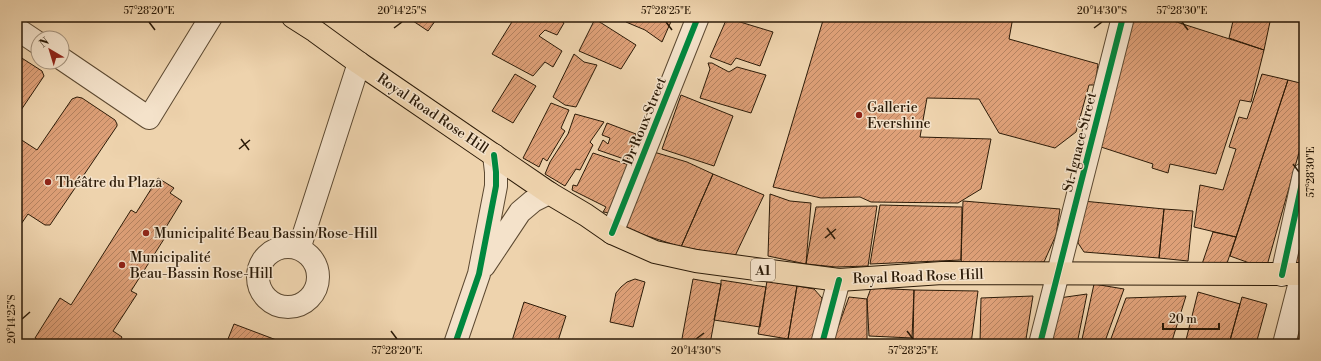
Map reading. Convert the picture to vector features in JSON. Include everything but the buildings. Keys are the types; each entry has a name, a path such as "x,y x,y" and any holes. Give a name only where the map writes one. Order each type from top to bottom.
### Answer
{"main road":[{"name":"Royal Road Rose Hill","path":"293,17 548,193 586,215 612,233 655,252 696,261 840,280 942,273 1296,274"}],"street":[{"path":"70,64 149,118 211,17"},
{"name":"Dr Roux Street","path":"612,233 698,17"},
{"name":"St. Ignace Street","path":"1040,344 1123,17"},
{"path":"17,28 30,37"},
{"path":"299,249 359,63"},
{"path":"455,344 479,274 496,186 494,155"},
{"path":"1284,344 1296,274 1304,174"},
{"path":"479,274 520,212 533,201 548,193"},
{"path":"822,344 840,280"}],"cycle path":[{"path":"612,233 698,17"},
{"path":"1040,344 1123,17"},
{"path":"455,344 479,274 496,186 494,155"},
{"path":"1282,275 1304,174"},
{"path":"822,344 839,280"}],"place":[{"name":"Gallerie Evershine","path":"859,115"},
{"name":"Théâtre du Plaza","path":"48,182"},
{"name":"Municipalité Beau Bassin Rose-Hill","path":"146,233"},
{"name":"Municipalité Beau-Bassin Rose-Hill","path":"122,265"}]}
